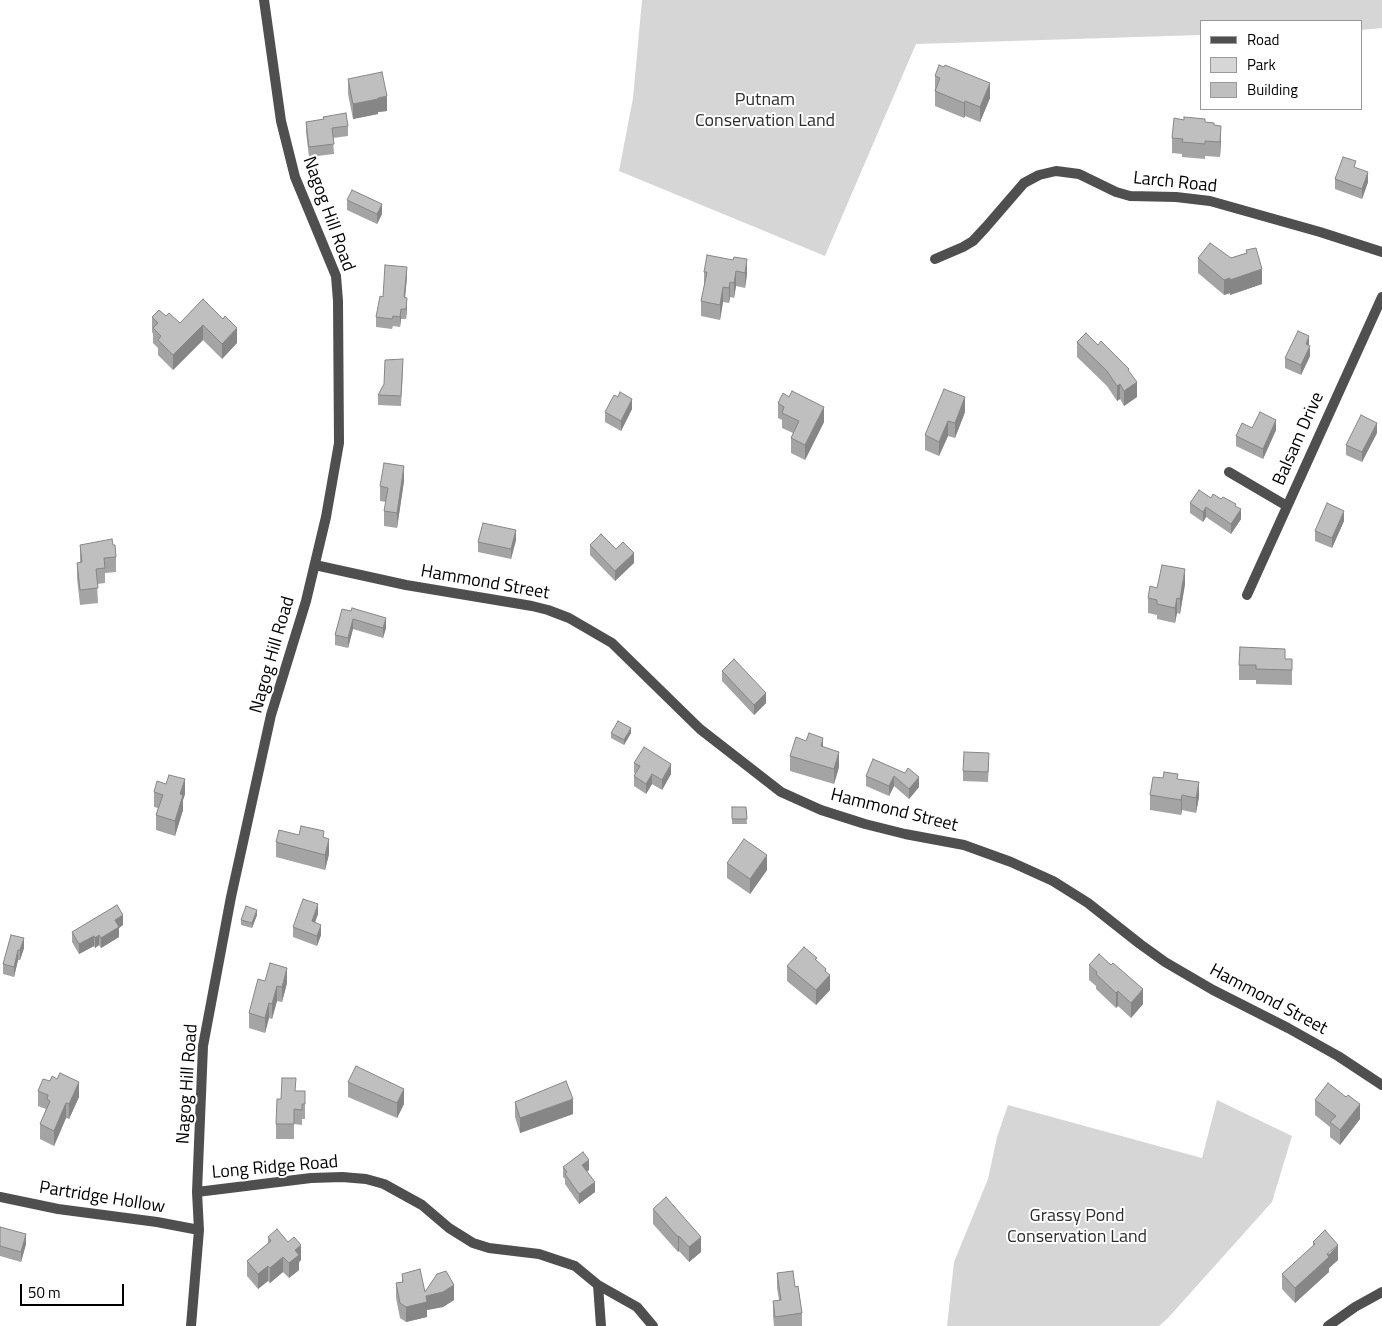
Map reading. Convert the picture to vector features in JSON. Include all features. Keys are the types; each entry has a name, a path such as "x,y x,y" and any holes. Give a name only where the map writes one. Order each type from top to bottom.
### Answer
{"street":[{"name":"Nagog Hill Road","path":"191,1326 199,1230 197,1192 203,1046 231,897 272,714 315,565 326,517 339,443 338,301 336,276 296,177 281,121 264,0"},
{"name":"Larch Road","path":"935,259 973,241 1024,183 1039,175 1056,171 1079,174 1116,192 1130,196 1176,197 1210,201 1320,232 1382,252"},
{"name":"Balsam Drive","path":"1247,595 1382,297"},
{"path":"1229,472 1286,506"},
{"name":"Hammond Street","path":"315,565 406,585 532,606 568,618 612,643 700,729 781,792 820,810 866,824 905,834 964,845 1011,862 1053,881 1088,904 1165,962 1213,990 1321,1046 1382,1085"},
{"name":"Long Ridge Road","path":"197,1192 311,1178 342,1177 366,1179 384,1184 422,1206 473,1243 489,1248 539,1254 575,1266 598,1285 637,1308 653,1326"},
{"name":"Partridge Hollow","path":"0,1197 58,1209 157,1222 199,1230"},
{"path":"598,1285 601,1326"},
{"path":"1328,1326 1355,1307 1382,1292"}],"green space":[{"name":"Putnam Conservation Land","path":"642,0 1382,0 1382,28 1362,30 1362,20 1200,20 1200,35 916,44 825,256 619,171 633,98"},
{"name":"Grassy Pond Conservation Land","path":"1217,1100 1292,1136 1272,1202 1159,1326 947,1326 954,1262 988,1179 997,1137 1008,1105 1202,1158"}],"building":[{"path":"939,65 944,67 945,65 990,83 980,107 965,101 964,103 935,91 940,78 935,76"},
{"path":"382,72 387,96 353,104 348,79"},
{"path":"346,113 348,126 332,128 334,144 309,147 306,122"},
{"path":"1184,117 1205,119 1205,122 1221,126 1220,142 1205,141 1205,144 1182,142 1183,139 1172,138 1174,118 1184,120"},
{"path":"1343,157 1356,161 1354,167 1368,172 1362,189 1335,179"},
{"path":"352,190 382,204 377,214 347,200"},
{"path":"1210,243 1231,258 1247,253 1246,250 1256,248 1262,269 1230,280 1230,278 1224,280 1198,258"},
{"path":"707,255 733,260 734,257 747,259 745,273 736,271 734,283 730,282 729,288 723,287 720,305 701,301 707,272 704,272"},
{"path":"385,265 407,267 404,297 407,298 406,309 401,309 400,317 393,316 392,319 376,317 380,296 383,297"},
{"path":"203,299 223,319 225,316 237,328 222,344 203,325 173,355 158,340 161,336 153,328 158,323 152,317 159,310 166,316 169,313 180,323"},
{"path":"1298,331 1309,336 1306,344 1310,346 1301,365 1285,358"},
{"path":"1086,333 1098,345 1101,341 1129,369 1137,382 1124,391 1120,384 1117,386 1107,371 1077,342"},
{"path":"403,359 401,396 378,395 384,384 385,360"},
{"path":"944,389 965,397 955,423 948,421 939,442 925,435"},
{"path":"792,391 824,407 805,445 791,438 799,421 782,413 784,407 778,403 783,393 789,397"},
{"path":"620,392 632,399 621,421 605,412 614,395 618,397"},
{"path":"1260,412 1276,420 1263,449 1236,436 1242,423 1252,428"},
{"path":"1361,415 1377,423 1362,452 1346,445"},
{"path":"384,463 404,466 397,513 384,511 388,488 380,486"},
{"path":"1199,490 1211,498 1213,494 1221,499 1223,497 1241,509 1231,524 1206,507 1203,512 1190,503"},
{"path":"1327,503 1344,511 1332,538 1315,531"},
{"path":"483,523 516,530 511,549 478,542"},
{"path":"601,534 616,549 623,542 634,553 615,571 590,545"},
{"path":"112,539 113,545 115,545 116,557 104,558 105,568 96,569 98,588 80,590 77,563 82,562 80,545"},
{"path":"1162,565 1185,569 1180,599 1177,598 1175,608 1157,604 1157,600 1148,598 1150,586 1157,588"},
{"path":"352,608 386,618 383,628 353,619 348,638 335,635 342,609 351,611"},
{"path":"1240,647 1285,649 1285,659 1292,659 1292,670 1256,669 1256,665 1239,665"},
{"path":"734,659 766,693 754,705 722,671"},
{"path":"618,721 631,728 624,740 611,733"},
{"path":"809,733 823,738 821,746 839,752 834,769 790,756 796,737 806,741"},
{"path":"644,747 671,764 662,780 652,774 646,784 634,776 640,766 634,763"},
{"path":"964,752 989,753 988,772 963,771"},
{"path":"873,759 905,773 908,768 919,777 909,789 894,776 889,786 866,776"},
{"path":"1164,772 1178,774 1177,779 1199,782 1196,798 1182,795 1181,800 1150,795 1153,777 1163,778"},
{"path":"169,775 185,779 180,794 183,795 175,821 156,815 163,795 154,792 157,781 166,784"},
{"path":"732,807 746,807 747,819 732,819"},
{"path":"301,826 324,831 323,837 329,839 325,855 276,842 279,830 299,835"},
{"path":"744,839 767,855 750,879 727,863"},
{"path":"303,899 318,904 312,921 321,925 317,936 293,927"},
{"path":"117,905 123,915 115,920 119,927 101,938 99,935 95,938 94,936 79,944 72,932"},
{"path":"246,906 257,910 252,923 241,920"},
{"path":"11,935 24,938 20,950 18,950 14,967 3,964"},
{"path":"804,947 817,958 815,959 830,975 816,990 787,966"},
{"path":"1099,954 1111,965 1113,963 1143,989 1131,1003 1118,991 1116,993 1089,965"},
{"path":"270,963 287,968 282,987 277,986 272,1004 269,1003 265,1018 249,1013 258,979 265,981"},
{"path":"356,1066 404,1089 397,1103 348,1082"},
{"path":"60,1073 79,1082 69,1104 66,1103 54,1131 40,1124 50,1101 47,1099 48,1095 38,1091 43,1079 50,1081 52,1076 57,1079"},
{"path":"282,1078 296,1078 295,1091 305,1091 305,1104 302,1104 302,1110 294,1109 294,1124 276,1124 277,1099 281,1099"},
{"path":"566,1081 573,1099 520,1118 515,1102"},
{"path":"1328,1083 1346,1097 1348,1095 1360,1104 1340,1130 1330,1122 1336,1116 1315,1100"},
{"path":"583,1152 589,1160 582,1165 595,1182 579,1194 565,1174 567,1172 563,1167"},
{"path":"666,1197 701,1237 689,1247 653,1209"},
{"path":"0,1227 26,1234 21,1252 0,1246"},
{"path":"277,1229 288,1242 294,1237 301,1245 295,1250 299,1255 289,1263 283,1257 270,1268 268,1266 258,1274 247,1261 271,1241 268,1237"},
{"path":"1325,1230 1338,1245 1327,1254 1329,1257 1295,1288 1282,1274 1315,1244 1313,1242"},
{"path":"420,1269 425,1292 437,1274 446,1271 454,1285 443,1292 426,1296 427,1302 406,1307 400,1303 396,1283 403,1282 402,1274"},
{"path":"793,1271 795,1287 798,1286 802,1313 775,1317 773,1301 781,1300 777,1273"}]}
